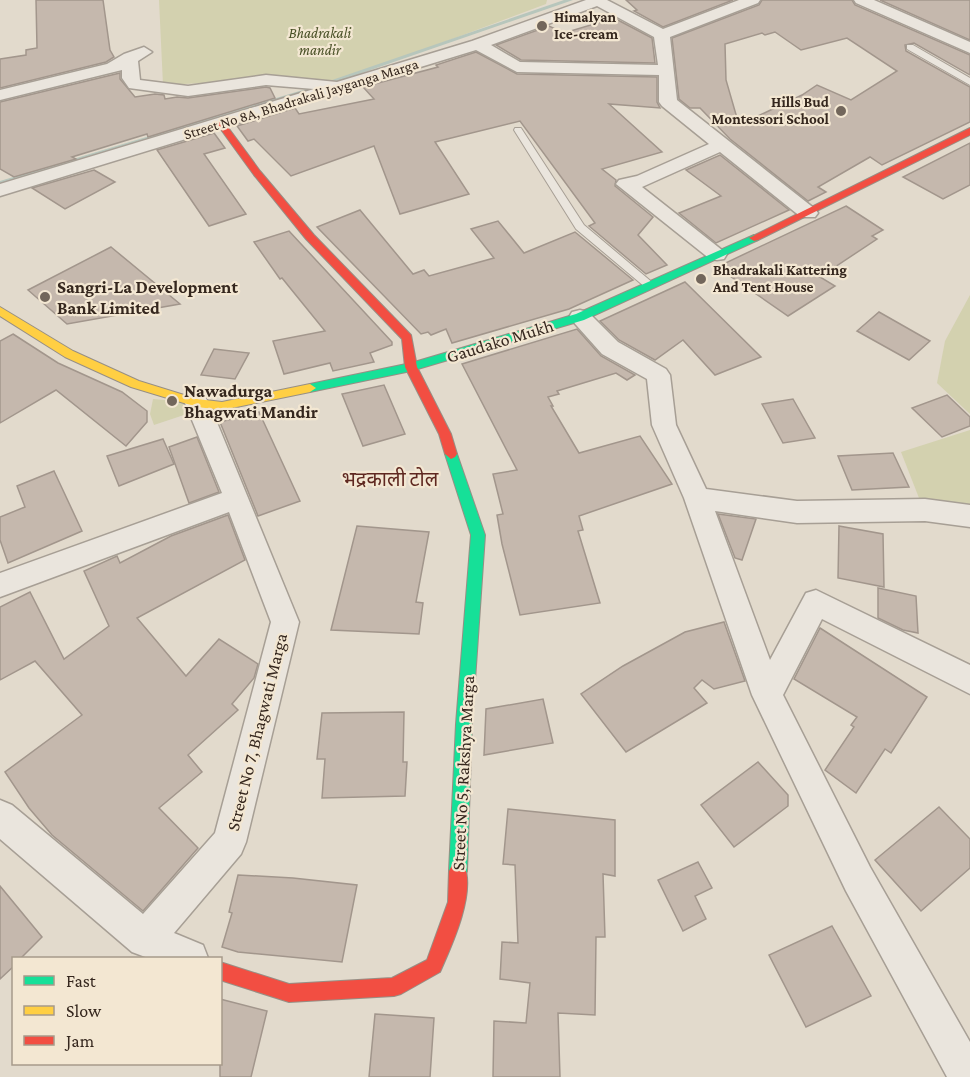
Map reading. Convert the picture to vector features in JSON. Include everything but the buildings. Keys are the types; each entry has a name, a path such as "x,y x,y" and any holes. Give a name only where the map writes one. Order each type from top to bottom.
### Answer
{"main road":[{"name":"Street No 5, Rakshya Marga","path":"221,124 257,174 310,237 407,338 411,368 445,434 478,535 464,724 457,902 434,966 394,987 289,993 222,972"},
{"name":"Gaudako Mukh","path":"4,318 69,354 135,384 197,403 222,406 411,368 580,317 808,213 970,131"}],"street":[{"path":"599,0 662,35"},
{"name":"Street No 8A, Bhadrakali Jayganga Marga","path":"0,190 478,44 599,0"},
{"path":"662,35 753,0"},
{"path":"861,0 970,48"},
{"path":"662,35 667,70 668,102 808,213"},
{"path":"478,44 517,67 667,70"},
{"path":"0,95 113,68 138,54 130,78 135,84 189,91 266,80 343,86"},
{"path":"717,254 626,184 642,181 721,145"},
{"path":"580,317 610,348 658,375 664,425 697,498 767,695 858,879 967,1077"},
{"name":"Street No 7, Bhagwati Marga","path":"145,939 229,842 285,622 197,403"},
{"path":"0,585 237,498"},
{"path":"697,498 797,512 925,510 970,516"},
{"path":"767,695 816,602 970,680"},
{"path":"0,817 145,939 188,957"}],"lane":[{"path":"910,47 970,82"},
{"path":"518,130 580,227 649,285"}],"green space":[{"name":"Bhadrakali mandir","path":"159,0 547,0 546,4 329,85 269,80 163,85"},
{"path":"970,295 970,414 937,383 945,341"},
{"path":"153,399 186,402 190,413 154,425 150,414"},
{"path":"970,430 970,511 919,498 901,452"}],"waterway":[{"path":"0,183 308,90 570,0"}],"traffic: fast":[{"path":"310,388 411,367 580,317 754,238"},
{"path":"451,454 478,535 464,724 458,871"}],"traffic: slow":[{"path":"0,311 69,354 135,384 197,403 222,406 310,388"}],"traffic: jam":[{"path":"221,124 257,173 310,237 407,338 411,367 445,434 451,454"},
{"path":"754,238 970,131"},
{"path":"222,972 289,993 394,987 434,966 457,902 458,871"}],"place":[{"name":"Himalyan Ice-cream","path":"542,26"},
{"name":"Hills Bud Montessori School","path":"841,111"},
{"name":"Bhadrakali Kattering And Tent House","path":"701,279"},
{"name":"Sangri-La Development Bank Limited","path":"45,297"},
{"name":"Nawadurga Bhagwati Mandir","path":"172,401"}],"district":[{"name":"भद्रकाली टोल","path":"390,479"}]}
